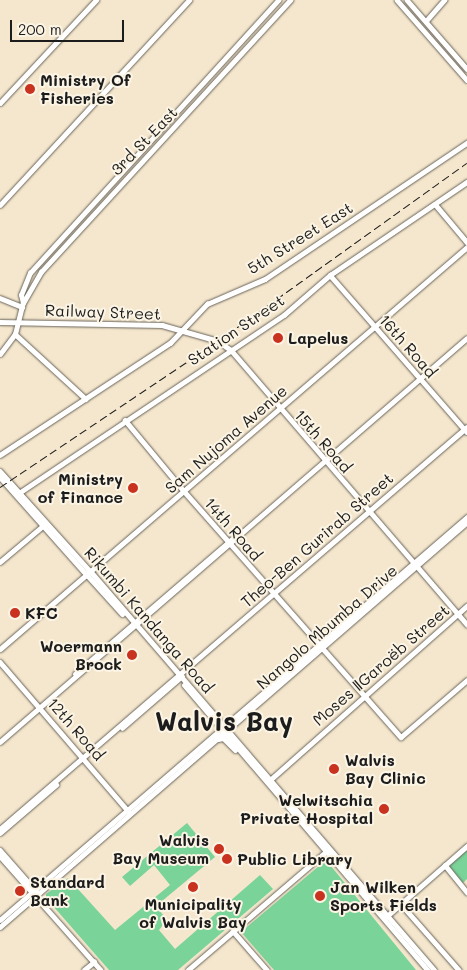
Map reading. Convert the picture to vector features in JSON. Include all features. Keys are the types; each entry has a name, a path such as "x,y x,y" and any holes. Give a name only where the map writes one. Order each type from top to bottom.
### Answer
{"main road":[{"name":"Sam Nujoma Avenue","path":"0,649 280,410 374,326 467,247"},
{"name":"Rikumbi Kandanga Road","path":"88,573 180,676 427,970"},
{"name":"Rikumbi Kandanga Road","path":"224,730 240,752 268,781"},
{"path":"218,739 223,738 240,752"},
{"name":"Rikumbi Kandanga Road","path":"385,918 434,970"}],"street":[{"path":"0,103 96,0"},
{"path":"0,205 189,0"},
{"name":"3rd St East","path":"0,354 15,334 22,305 22,295 30,273 278,0"},
{"name":"3rd St East","path":"22,305 41,272 155,147 217,83 290,0"},
{"path":"397,0 467,80"},
{"path":"407,0 467,69"},
{"path":"426,21 444,0"},
{"path":"428,34 433,30"},
{"path":"209,76 217,83"},
{"path":"170,120 176,125"},
{"path":"150,142 155,147"},
{"name":"5th Street East","path":"0,456 170,343 207,304 265,278 467,143"},
{"name":"Station Street","path":"18,494 125,420 284,315 330,275 467,182"},
{"path":"434,204 467,242"},
{"name":"16th Road","path":"330,275 466,430"},
{"path":"0,298 22,305"},
{"name":"Railway Street","path":"0,322 144,323 184,329 214,339 231,350"},
{"path":"15,334 86,399"},
{"path":"0,741 467,338"},
{"name":"15th Road","path":"231,350 280,410 467,624"},
{"name":"14th Road","path":"125,420 319,647 401,737 467,680"},
{"name":"Theo-Ben Gurirab Street","path":"0,833 466,430"},
{"name":"Rikumbi Kandanga Road","path":"0,471 88,573"},
{"name":"Rikumbi Kandanga Road","path":"0,477 18,494"},
{"name":"Nangolo Mbumba Drive","path":"415,565 467,517"},
{"name":"Nangolo Mbumba Drive","path":"0,920 35,893 319,647 467,522"},
{"path":"0,562 45,524"},
{"name":"Moses ǁGaroëb Street","path":"268,781 467,606"},
{"name":"12th Road","path":"0,662 130,812"},
{"name":"Nangolo Mbumba Drive","path":"130,812 218,739 224,730"},
{"name":"Theo-Ben Gurirab Street","path":"0,829 85,758"},
{"path":"385,918 467,846"},
{"path":"0,850 101,970"},
{"path":"188,970 327,851"},
{"path":"0,856 35,893"},
{"path":"445,865 467,892"},
{"path":"462,886 467,882"},
{"name":"Nangolo Mbumba Drive","path":"0,927 35,893"},
{"path":"401,904 459,970"},
{"path":"234,931 267,970"},
{"path":"84,970 94,962"}],"green space":[{"path":"187,823 215,857 156,906 167,920 159,930 175,949 260,875 273,889 178,970 109,970 46,898 46,894 68,878 115,930 170,885 154,865 130,886 122,877"},
{"path":"467,850 467,879 463,883 449,866"},
{"name":"Jan Wilken Sports Fields","path":"326,860 416,970 274,970 241,932"}],"railway":[{"path":"0,487 218,341 467,163"}],"place":[{"name":"Ministry Of Fisheries","path":"30,89"},
{"name":"Lapelus","path":"278,338"},
{"name":"Ministry of Finance","path":"133,488"},
{"name":"KFC","path":"15,613"},
{"name":"Woermann Brock","path":"132,655"},
{"name":"Walvis Bay Clinic","path":"334,769"},
{"name":"Welwitschia Private Hospital","path":"384,809"},
{"name":"Walvis Bay Museum","path":"219,849"},
{"name":"Public Library","path":"227,859"},
{"name":"Municipality of Walvis Bay","path":"193,887"},
{"name":"Standard Bank","path":"20,891"},
{"name":"Jan Wilken Sports Fields","path":"320,896"}],"district":[{"name":"Walvis Bay","path":"224,722"}]}
